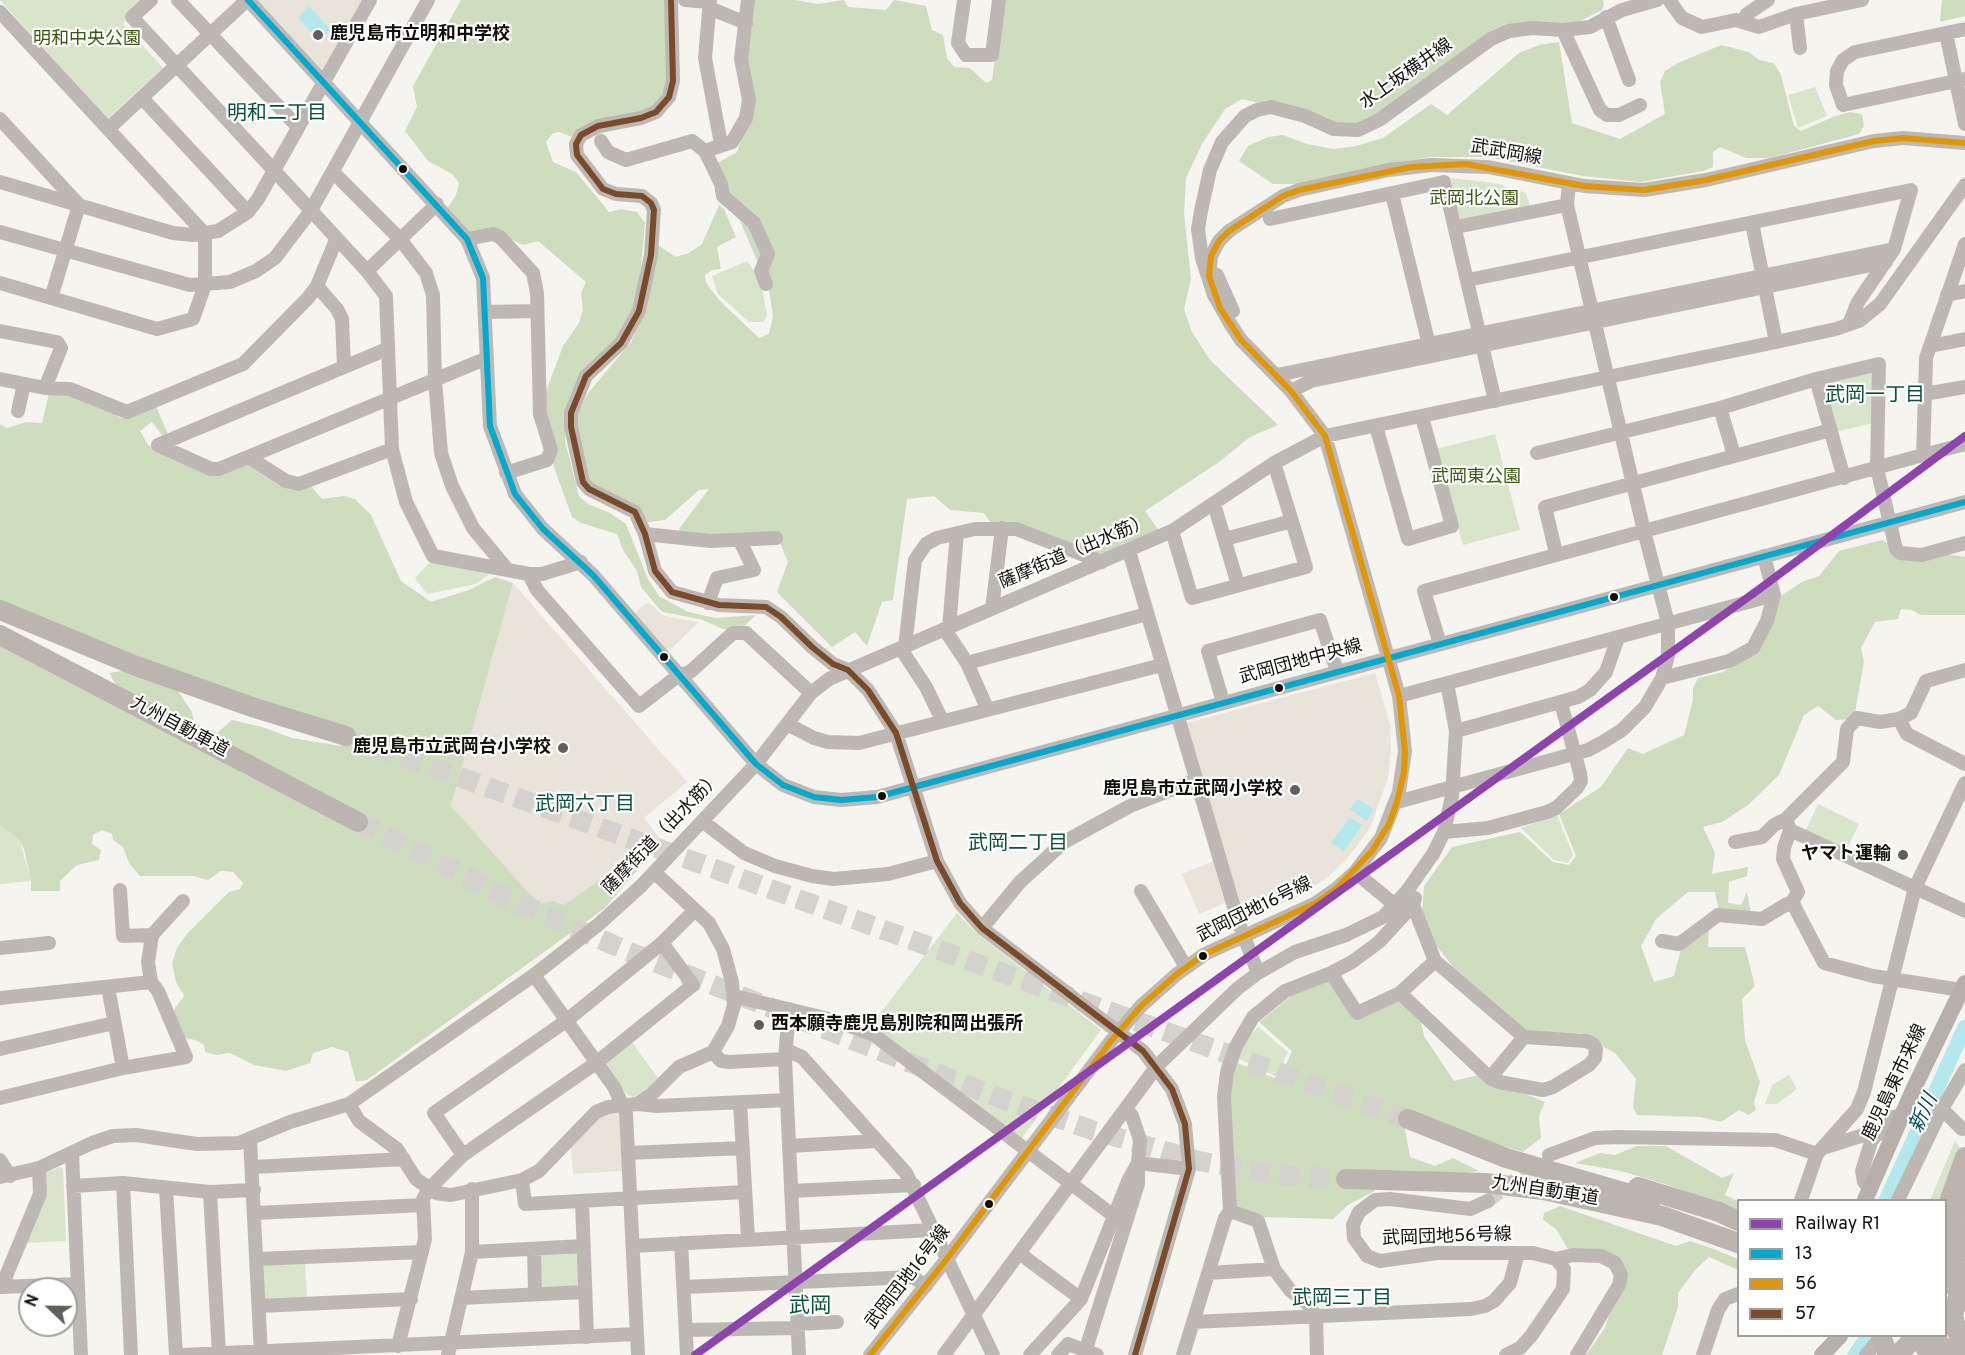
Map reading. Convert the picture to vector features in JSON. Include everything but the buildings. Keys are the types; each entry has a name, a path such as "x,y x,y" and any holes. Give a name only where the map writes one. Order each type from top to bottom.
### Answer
{"highway":[{"name":"九州自動車道","path":"0,610 136,666 255,708 346,736"},
{"name":"九州自動車道","path":"0,635 358,822"},
{"name":"九州自動車道","path":"1408,1119 1506,1158 1713,1227 1737,1243"},
{"path":"1947,1207 1965,1157"},
{"name":"九州自動車道","path":"1346,1179 1412,1179 1485,1183 1578,1196 1737,1232"},
{"path":"1947,1241 1965,1190"},
{"path":"1737,1221 1713,1227 1737,1255"},
{"path":"1965,1231 1953,1315 1957,1332 1965,1346"},
{"path":"1947,1307 1957,1279"},
{"path":"1945,1337 1965,1346"},
{"path":"1898,1355 1918,1339"},
{"path":"1918,1339 1930,1355"},
{"path":"1918,1339 1937,1355"},
{"path":"1918,1339 1955,1355"}],"main road":[{"name":"鹿児島東市来線","path":"1868,1195 1902,1115 1919,1090 1963,986"},
{"path":"1822,1355 1838,1337"}],"street":[{"path":"151,0 132,18 367,271 386,296 392,449 406,502 433,556 507,568 529,574 542,574 581,562"},
{"path":"178,0 298,128"},
{"path":"108,129 247,0"},
{"name":"武岡団地中央線","path":"247,0 467,239 483,278 490,426 506,473 516,494 543,530 581,562 756,764 783,785 825,799 865,799 915,786 1965,502"},
{"path":"0,182 173,233 205,234 218,231 248,212 370,0"},
{"path":"0,232 165,280 190,285 230,282 266,265 288,244 310,212 428,0"},
{"path":"671,0 673,81 669,97 663,105 650,114 608,123 581,135 575,148 582,162 607,192 642,196 651,203 654,210 651,255 639,311 621,344 586,376 577,395 571,420 583,482 589,489 635,512 645,534 655,571 667,588 679,595 708,603 766,607 833,664 848,670 875,698 896,733 915,786 937,861 960,903 982,928 1143,1051 1157,1066 1172,1089 1185,1124 1189,1169 1183,1198 1135,1355"},
{"path":"685,0 709,4 746,23"},
{"path":"705,151 732,142 746,118 749,100 741,59 748,0"},
{"path":"964,0 958,43 966,55 992,55 999,0"},
{"name":"水上坂横井線","path":"1201,211 1210,170 1222,142 1245,116 1257,110 1284,108 1334,129 1358,130 1379,120 1491,39 1509,31 1532,28 1563,30 1590,27 1606,17 1657,0"},
{"path":"1670,0 1682,18 1702,27 1743,20 1759,27 1796,14 1862,0"},
{"path":"1743,20 1747,14 1768,0"},
{"path":"709,4 705,58 721,144"},
{"path":"0,12 205,234 205,285 194,319 157,329 0,284"},
{"path":"1796,14 1800,48"},
{"path":"1606,17 1629,80"},
{"path":"1961,80 1844,105 1836,85 1837,71 1843,60 1855,52 1965,29"},
{"path":"1563,30 1599,110 1607,115 1619,115 1640,105"},
{"path":"1946,33 1961,80 1965,124"},
{"path":"142,98 248,212"},
{"path":"0,119 79,205"},
{"name":"武武岡線","path":"1213,275 1211,256 1219,241 1229,231 1283,196 1299,190 1388,170 1452,164 1488,167 1584,186 1644,190 1706,180 1874,141 1903,138 1965,143"},
{"path":"601,141 608,152 626,160 692,141 705,151 722,184 723,196 754,223 768,254 761,271 766,284"},
{"path":"333,172 400,239 426,273 433,295 435,380 441,453 452,486 473,528 507,568"},
{"path":"1270,219 1444,182 1495,401"},
{"path":"1396,802 1588,750 1622,730 1645,706 1662,678 1668,656 1668,623 1620,431 1567,205 1564,182"},
{"name":"薩摩街道（出水筋）","path":"5,1176 39,1168 104,1138 123,1135 210,1145 239,1143 298,1119 349,1104 534,975 599,924 654,872 756,764 812,693 830,679 1172,531 1274,463 1325,436 1776,342 1849,324 1868,316 1880,304 1965,185"},
{"path":"1468,280 1911,189 1894,249 1852,313 1849,324"},
{"path":"1392,194 1430,349"},
{"path":"367,271 437,204"},
{"path":"51,298 79,205"},
{"path":"1456,227 1567,205"},
{"path":"1201,211 1207,242"},
{"path":"1201,211 1198,229 1202,258 1213,275 1220,308 1241,340 1255,351 1291,390 1325,436"},
{"path":"1752,223 1776,342"},
{"path":"467,239 492,234 500,237 533,273 537,311 540,414 551,450 547,460 506,473"},
{"path":"0,379 45,388 70,389 127,412 243,364 297,312 316,286 336,240"},
{"path":"1923,455 1926,366 1930,346 1965,243"},
{"path":"1277,375 1481,339 1764,280 1894,249"},
{"path":"1764,280 1886,262"},
{"path":"316,286 337,309 342,319 344,367"},
{"path":"1947,295 1965,291"},
{"path":"484,312 537,311"},
{"path":"0,331 57,342 61,348 45,388"},
{"path":"1930,346 1965,339"},
{"path":"387,349 158,445 211,469 219,469 486,359"},
{"path":"1291,390 1311,381 1430,349"},
{"path":"1537,453 1720,408 1816,379 1879,364 1876,468 1896,549 1900,553 1922,555 1965,543"},
{"path":"1816,379 1844,478"},
{"path":"18,411 24,384"},
{"path":"1925,394 1965,387"},
{"path":"1720,408 1734,455"},
{"path":"1376,426 1408,539 1452,526 1422,417"},
{"path":"1556,553 1545,507 1831,430"},
{"name":"武岡団地16号線","path":"870,1355 946,1260 1118,1032 1156,991 1186,966 1243,936 1316,903 1355,872 1381,838 1396,802 1404,772 1405,751 1399,696 1325,436"},
{"path":"1440,644 1424,591 1556,553 1965,444"},
{"path":"248,457 286,481 299,484 392,449"},
{"path":"1172,531 1192,598 1306,567 1274,463"},
{"path":"1214,504 1238,585"},
{"path":"1225,539 1292,522"},
{"path":"992,609 1002,528"},
{"path":"942,720 903,648 915,560 926,544 937,538 975,529 1016,529 1102,562"},
{"path":"957,533 947,629 967,663 987,708"},
{"path":"645,534 710,541 776,538"},
{"path":"708,603 717,578 754,570 740,541"},
{"path":"1129,551 1243,936 1258,973"},
{"path":"1662,678 1729,661 1747,652 1760,639 1773,594 1764,556"},
{"path":"529,574 537,590 635,704 644,705 679,675 690,672 733,633 746,633 812,693"},
{"path":"1399,696 1773,594"},
{"path":"967,663 1147,614"},
{"path":"1223,702 1208,651 1320,620 1337,671"},
{"path":"1456,731 1578,697 1598,682 1606,672 1618,638"},
{"path":"787,724 813,738 844,744 859,743 987,708 1162,665"},
{"path":"1963,986 1893,979 1824,963 1792,902 1798,892 1783,859 1788,825 1843,762 1847,729 1857,718 1880,722 1899,719 1911,713 1926,681 1965,670"},
{"path":"944,1355 1157,1066 1238,988 1258,973 1295,952 1360,929 1383,917 1416,879 1444,832 1454,786 1456,731 1448,683"},
{"path":"1444,832 1488,828 1556,808 1581,781 1576,753 1561,703"},
{"path":"1899,719 1907,734 1965,764"},
{"path":"982,928 1020,882 1064,842 1130,806 1196,780"},
{"path":"1801,1199 1821,1151 1857,1108 1864,1092 1916,888 1965,783"},
{"path":"702,821 744,853 774,866 812,876 834,879 888,874 937,861"},
{"path":"1735,842 1762,837 1774,825 1788,825 1965,911"},
{"path":"631,1105 652,1094 679,1067 713,1052 728,1026 734,996 718,937 695,910 654,872"},
{"path":"1355,872 1395,905"},
{"path":"1400,993 1490,1078 1543,1089 1562,1081 1595,1058 1596,1049 1586,1041 1524,1037 1435,961 1413,905 1416,879"},
{"path":"120,890 123,936 152,935"},
{"path":"1141,891 1186,966"},
{"path":"0,1098 123,1068 186,1058 158,991 152,982 148,962 152,935 183,901"},
{"path":"1662,941 1679,944 1718,915 1762,919 1787,904 1795,907"},
{"path":"1183,1355 1225,1218 1230,1211 1224,1097 1227,1072 1235,1048 1252,1017 1286,991 1352,962 1379,942 1413,905"},
{"path":"463,1155 434,1113 566,1021 662,943 695,910"},
{"path":"0,948 49,943"},
{"path":"398,1346 425,1239 423,1199 429,1189 463,1155 596,1063 693,985 662,943"},
{"path":"1331,973 1357,1013 1400,993 1435,961"},
{"path":"534,975 596,1063 631,1105 628,1153 638,1355"},
{"path":"0,998 152,982"},
{"path":"108,987 123,1068"},
{"path":"734,996 850,1025 874,1035 1114,1216"},
{"path":"789,1009 785,1055 799,1355"},
{"path":"0,1049 114,1023"},
{"path":"1490,1078 1524,1037"},
{"path":"713,1052 721,1061 729,1062 785,1055 802,1057 914,1185 932,1230 993,1355"},
{"path":"1898,1199 1940,1107 1965,1070"},
{"path":"1919,1090 1962,1129"},
{"path":"349,1104 359,1121 390,1142 416,1179 429,1189 451,1195 522,1180 548,1164 591,1115 602,1109 631,1105 657,1106 787,1100"},
{"path":"740,1103 748,1238"},
{"path":"1058,1355 1068,1344 1089,1354 1138,1184 1140,1140 1132,1116 1126,1108"},
{"path":"1868,1195 1862,1171 1876,1132 1888,1118 1902,1115"},
{"path":"1549,1155 1589,1139 1618,1137 1768,1139 1821,1151 1876,1132 1892,1139"},
{"path":"250,1139 256,1213 261,1354"},
{"path":"789,1146 877,1141"},
{"path":"628,1153 743,1148"},
{"path":"72,1153 78,1277"},
{"path":"253,1167 404,1159"},
{"path":"0,1160 5,1176"},
{"path":"1138,1163 1189,1169"},
{"path":"1030,1355 1081,1299 1138,1163"},
{"path":"18,1286 3,1287 40,1194 39,1168"},
{"path":"522,1180 525,1204 744,1192"},
{"path":"74,1186 123,1183 210,1192 254,1190"},
{"path":"123,1183 131,1355"},
{"path":"792,1191 914,1185"},
{"path":"166,1188 176,1355"},
{"path":"449,1349 472,1252 471,1189"},
{"path":"210,1192 219,1354"},
{"name":"武岡団地56号線","path":"1488,1202 1470,1209 1390,1199 1375,1200 1359,1212 1353,1225 1354,1238 1367,1256 1380,1261 1437,1253 1518,1253 1545,1254 1556,1259 1573,1255 1601,1256 1615,1263 1621,1275 1619,1285 1576,1355"},
{"path":"582,1202 587,1337"},
{"path":"256,1213 423,1205"},
{"path":"1230,1211 1258,1221 1274,1269 1290,1290 1309,1305 1316,1317 1317,1355"},
{"path":"633,1246 748,1238 932,1230"},
{"path":"681,1243 687,1355"},
{"path":"472,1252 583,1246"},
{"path":"534,1250 536,1293"},
{"path":"257,1259 422,1252"},
{"path":"1019,1253 1081,1299"},
{"path":"1193,1322 1485,1306 1494,1301 1510,1283 1518,1253"},
{"path":"1506,1355 1518,1351 1563,1289 1564,1269 1556,1259"},
{"path":"1208,1273 1274,1269"},
{"path":"684,1287 913,1277 926,1286"},
{"path":"78,1284 81,1355"},
{"path":"461,1298 585,1292"},
{"path":"1703,1355 1718,1310 1725,1299 1737,1294"},
{"path":"259,1306 411,1299"},
{"path":"686,1330 797,1326 837,1322"},
{"path":"182,1355 261,1354 398,1346 449,1349 637,1334"},
{"path":"1866,1355 1882,1344"}],"shaded area":[{"name":"鹿児島市立明和中学校","path":"256,0 366,0 327,69 322,70"},
{"name":"鹿児島市立武岡台小学校","path":"513,583 687,782 644,818 662,841 639,868 630,859 564,905 553,901 539,904 451,806"},
{"path":"648,602 664,616 699,622 668,652 634,614"},
{"name":"鹿児島市立武岡小学校","path":"1375,673 1390,724 1391,751 1388,778 1370,828 1347,859 1327,878 1299,896 1244,920 1187,723"},
{"path":"1213,861 1225,903 1199,914 1182,874"},
{"path":"617,1114 619,1116 622,1171 573,1174 571,1147 594,1120 604,1115"}],"green space":[{"name":"明和中央公園","path":"0,0 144,0 123,24 163,68 107,119"},
{"path":"461,0 664,0 670,91 657,116 577,139 559,132 553,133 546,142 553,162 576,172 609,212 621,209 637,212 645,223 638,299 633,316 567,417 565,441 579,496 588,504 610,513 626,524 648,579 659,596 688,612 716,618 756,615 741,629 723,629 700,619 662,612 641,587 637,571 623,550 617,534 581,523 572,517 554,467 542,402 563,346 579,323 583,310 581,293 586,282 538,241 523,245 509,238 469,234 447,209 456,195 459,183 452,174 428,161 405,131 417,107 413,86"},
{"path":"750,0 795,0 818,4 844,0 848,7 886,10 894,0 926,6 932,30 943,35 947,58 954,67 970,68 986,83 992,80 1003,0 1603,0 1604,4 1602,10 1566,28 1501,32 1389,115 1347,132 1242,99 1225,109 1203,142 1186,178 1184,214 1191,279 1184,309 1192,332 1210,360 1278,425 1250,437 1219,462 1145,511 1160,532 1102,559 992,525 984,513 950,510 934,496 907,499 893,600 882,602 867,646 855,632 832,647 777,592 788,562 777,536 682,538 679,529 709,489 699,490 665,520 642,523 586,479 575,427 578,410 589,392 631,342 640,323 649,292 656,244 676,257 689,253 702,244 719,205 724,209 736,237 717,247 721,269 712,270 705,275 706,283 720,301 759,338 769,334 773,316 769,289 716,164 737,152 748,119 743,59"},
{"path":"1942,0 1965,0 1965,16 1940,22"},
{"path":"1559,42 1572,123 1620,139 1665,114 1660,82 1665,71 1721,45 1749,52 1759,60 1774,63 1781,75 1794,126 1801,131 1850,112 1862,114 1864,126 1859,134 1770,158 1746,158 1720,147 1713,152 1713,167 1703,171 1641,182 1583,176 1487,157 1431,157 1380,165 1301,184 1273,184 1239,161 1248,146 1268,137 1283,135 1307,144 1334,149 1356,146 1383,138 1431,104 1447,115 1519,53 1539,45"},
{"path":"1815,87 1827,116 1798,128 1788,95"},
{"name":"武岡北公園","path":"1451,178 1494,183 1526,193 1531,209 1459,222"},
{"path":"747,261 760,278 767,315 764,322 749,322 718,294 712,276"},
{"path":"1873,368 1874,423 1835,432 1823,384"},
{"path":"49,393 71,393 101,404 120,418 155,404 169,436 164,438 152,422 140,431 148,445 208,472 244,463 274,482 293,490 311,486 322,499 344,496 355,499 371,515 401,581 431,602 469,590 495,577 513,583 451,806 539,904 553,901 564,905 631,858 639,868 605,908 367,1080 356,1082 348,1052 332,1047 313,1053 310,1063 286,1071 254,1065 230,1053 216,1055 205,1052 204,1045 195,1040 180,1037 172,1019 175,1008 184,996 176,982 172,963 177,948 187,934 229,892 240,889 243,883 233,872 221,871 208,880 193,876 140,876 129,863 123,847 113,840 112,834 102,830 93,835 92,844 101,850 99,860 77,865 60,881 60,891 31,891 24,849 20,841 0,825 0,642 223,759 244,774 275,789 361,817 312,787 119,690 109,673 127,670 176,688 192,712 194,723 217,733 232,720 262,727 292,738 341,746 346,729 248,698 0,604 0,424 7,428 26,422 42,423"},
{"name":"武岡東公園","path":"1495,434 1520,530 1463,545 1436,449"},
{"path":"1882,540 1891,545 1965,557 1965,615 1921,615 1912,610 1901,609 1898,619 1875,622 1861,648 1864,661 1854,719 1836,720 1818,706 1804,715 1779,775 1748,805 1722,822 1703,827 1715,853 1712,874 1748,867 1747,876 1729,882 1728,903 1741,905 1747,892 1752,919 1719,910 1715,892 1688,892 1656,919 1641,946 1654,982 1674,976 1682,945 1709,925 1708,947 1745,947 1755,986 1742,999 1745,1040 1760,1082 1754,1102 1756,1110 1749,1115 1739,1110 1721,1122 1701,1117 1637,1115 1633,1107 1636,1079 1616,1054 1581,1033 1525,1032 1456,971 1432,940 1422,914 1424,886 1452,847 1520,832 1553,862 1569,865 1576,856 1559,814 1601,787 1628,748 1643,754 1684,735 1693,700 1693,688 1698,678 1723,672 1746,657 1779,597 1802,582 1819,576 1839,551"},
{"path":"432,560 494,570 476,584 427,594 415,578"},
{"path":"1818,804 1859,824 1845,853 1804,834"},
{"path":"1557,815 1573,855 1568,863 1554,860 1521,828"},
{"path":"0,825 20,841 31,881 0,884"},
{"path":"957,913 975,932 1101,1030 1021,1139 869,1028"},
{"path":"1328,976 1356,1019 1398,998 1420,1018 1424,1036 1454,1081 1479,1075 1545,1102 1539,1116 1541,1138 1523,1152 1467,1136 1404,1124 1410,1157 1435,1166 1453,1158 1479,1171 1375,1186 1375,1191 1348,1205 1333,1219 1261,1217 1235,1208 1229,1087 1235,1062 1279,1080 1292,1051 1259,1022 1291,996"},
{"path":"1258,1027 1288,1052 1277,1077 1237,1058 1243,1044"},
{"path":"631,1041 658,1078 649,1089 633,1097 626,1094 606,1063"},
{"path":"1789,1075 1797,1089 1777,1104 1765,1104 1772,1085"},
{"path":"1955,1141 1961,1149 1941,1199 1930,1199"},
{"path":"1637,1146 1666,1146 1722,1178 1734,1173 1725,1195 1737,1201 1737,1213 1665,1184 1621,1171 1575,1163 1600,1153 1615,1155"},
{"path":"60,1167 63,1169 66,1241 24,1243 46,1173"},
{"path":"1560,1206 1676,1246 1690,1241 1737,1259 1737,1270 1709,1257 1695,1270 1678,1293 1678,1307 1662,1355 1586,1355 1605,1328 1613,1302 1625,1283 1605,1253 1568,1249 1556,1229 1543,1220 1544,1213"},
{"path":"577,1250 581,1286 542,1291 539,1252"},
{"path":"305,1261 307,1300 267,1300 264,1297 262,1268 267,1263"}],"water":[{"path":"309,6 331,30 319,41 298,18"},
{"path":"1358,799 1374,810 1366,821 1350,809"},
{"path":"1350,817 1362,825 1344,851 1331,843"}],"waterway":[{"name":"新川","path":"1886,1199 1965,1027"},
{"name":"新川","path":"1855,1355 1866,1337"}],"tunnel":[{"path":"346,736 1408,1119"},
{"path":"358,822 516,902 627,951 1002,1099 1092,1130 1199,1161 1278,1175 1346,1179"},
{"path":"1488,1201 1538,1162"}],"rail line":[{"name":"R1","path":"695,1355 1758,590 1965,436"}],"transit line":[{"name":"13","path":"248,0 467,239 483,278 490,426 515,494 543,529 593,575 756,764 783,785 814,797 841,800 877,797 1965,502"},
{"name":"57","path":"671,0 673,81 669,97 656,112 641,118 598,126 581,135 576,144 577,155 603,189 616,194 642,196 651,203 654,210 651,255 639,311 621,343 586,376 571,413 571,427 583,482 589,489 635,512 645,534 655,571 672,592 719,605 766,607 781,617 833,664 848,670 868,690 896,733 937,861 960,903 982,928 1143,1051 1172,1089 1185,1124 1189,1169 1135,1355"},
{"name":"56","path":"870,1355 946,1260 1111,1041 1141,1006 1177,974 1205,954 1316,903 1336,889 1372,851 1389,824 1397,802 1404,772 1405,751 1399,696 1325,436 1291,391 1241,340 1220,308 1209,276 1211,256 1219,241 1229,231 1283,196 1299,190 1411,167 1466,164 1584,186 1644,190 1706,180 1874,141 1903,138 1965,143"}],"place":[{"name":"鹿児島市立明和中学校","path":"318,35"},
{"name":"鹿児島市立武岡台小学校","path":"563,748"},
{"name":"鹿児島市立武岡小学校","path":"1295,790"},
{"name":"ヤマト運輸","path":"1903,855"},
{"name":"西本願寺鹿児島別院和岡出張所","path":"759,1025"}],"district":[{"name":"明和二丁目","path":"277,115"},
{"name":"武岡一丁目","path":"1875,397"},
{"name":"武岡六丁目","path":"585,806"},
{"name":"武岡二丁目","path":"1018,845"},
{"name":"武岡三丁目","path":"1342,1300"},
{"name":"武岡","path":"810,1308"}]}
